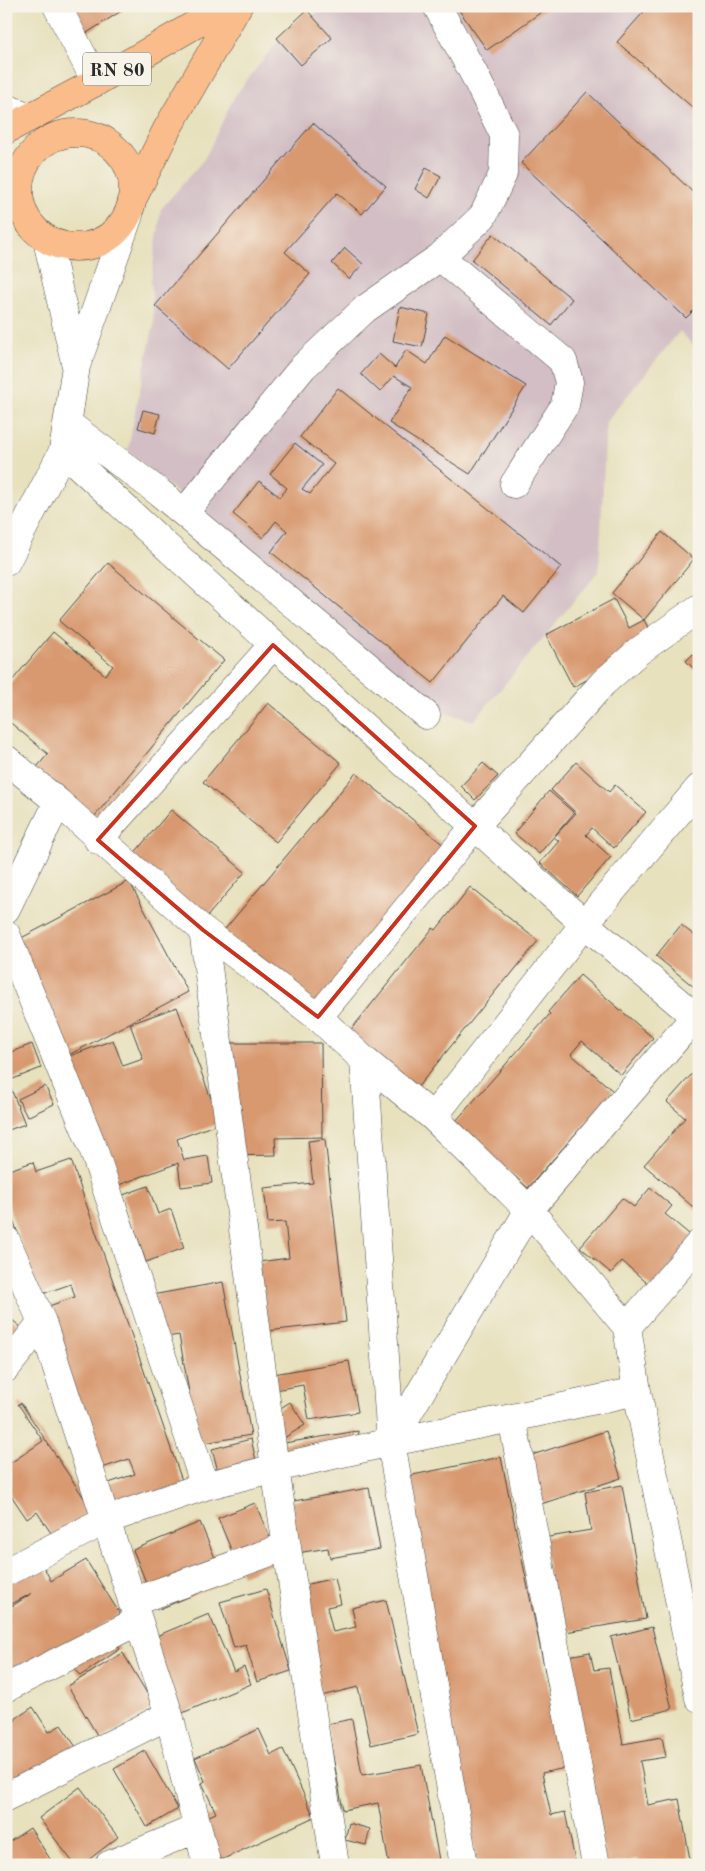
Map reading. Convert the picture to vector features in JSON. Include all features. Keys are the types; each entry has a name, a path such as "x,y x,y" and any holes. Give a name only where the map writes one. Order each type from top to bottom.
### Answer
{"main road":[{"name":"RN 80","path":"6,130 18,113 96,82 227,6"},
{"path":"132,205 132,176 124,158 110,143 92,134 72,133 53,137 36,148 24,165 19,184 20,204 27,224 65,247 84,248 103,242 118,230 132,205 167,129 238,6"},
{"path":"24,165 18,113 72,133"}],"street":[{"path":"57,6 96,82"},
{"path":"184,513 303,368 365,309 440,257 483,216 503,174 504,135 437,6"},
{"path":"6,562 63,452 76,366 132,205"},
{"path":"27,224 76,366"},
{"path":"440,257 564,361 569,382 565,404 514,484"},
{"path":"67,423 160,493 426,715"},
{"path":"63,452 273,645 585,924 697,1016 529,1210 391,1442"},
{"path":"318,1017 475,826 603,683 639,651 699,608"},
{"path":"98,840 273,645"},
{"path":"6,760 58,802 98,840 203,930 318,1017 364,1060 433,1117 529,1210 628,1327 638,1391 699,1698"},
{"path":"433,1117 585,924 699,788"},
{"path":"6,909 58,802"},
{"path":"203,930 275,1468 335,1865"},
{"path":"6,934 92,1148 205,1486"},
{"path":"364,1060 391,1442 464,1865"},
{"path":"6,1240 42,1322 169,1715 207,1865"},
{"path":"628,1327 699,1244"},
{"path":"6,1368 42,1322"},
{"path":"6,1572 106,1520 205,1486 391,1442 638,1391"},
{"path":"512,1418 596,1865"},
{"path":"6,1688 135,1612 287,1546"},
{"path":"6,1797 169,1715"},
{"path":"109,1865 198,1828"}],"highlighted area":[{"path":"273,645 475,826 318,1017 203,930 98,840"}],"shaded area":[{"path":"327,6 699,6 699,352 680,331 606,422 599,571 474,721 431,709 128,451 154,324 151,281 161,209 205,158 234,97 281,37"}],"building":[{"path":"58,6 129,6 79,38"},
{"path":"456,6 550,6 487,50"},
{"path":"649,6 699,6 699,113 617,42"},
{"path":"307,10 332,38 301,65 277,38"},
{"path":"587,92 699,198 699,305 686,318 521,163"},
{"path":"313,123 386,186 362,214 337,193 285,252 310,274 228,369 155,306"},
{"path":"426,168 441,176 429,198 415,189"},
{"path":"493,234 572,299 551,325 472,260"},
{"path":"345,248 363,264 349,279 332,263"},
{"path":"400,307 429,314 422,347 393,341"},
{"path":"445,335 526,386 470,474 389,423 412,387 394,376 380,392 361,374 379,354 395,368 406,350 427,364"},
{"path":"338,388 561,567 524,613 503,596 433,683 271,552 287,531 276,521 263,538 233,514 259,481 280,497 287,488 270,474 295,443 322,465 302,489 310,494 334,464 300,437"},
{"path":"143,410 160,414 155,433 138,428"},
{"path":"662,532 694,559 644,620 612,593"},
{"path":"108,563 224,660 89,823 31,774 48,754 6,719 6,688 53,632 105,675 113,666 59,621"},
{"path":"614,599 629,628 644,620 657,644 573,687 546,635"},
{"path":"699,650 699,674 686,661"},
{"path":"268,703 341,763 276,842 203,782"},
{"path":"576,762 609,792 615,785 646,812 614,848 592,828 586,835 611,857 577,896 540,863 559,841 554,837 576,813 551,790"},
{"path":"483,763 498,776 475,800 461,786"},
{"path":"356,773 452,852 311,1021 215,941"},
{"path":"549,791 574,813 539,854 514,833"},
{"path":"171,810 245,872 205,919 131,857"},
{"path":"129,881 188,992 65,1057 10,944"},
{"path":"470,887 538,941 404,1104 336,1048 433,928 436,930"},
{"path":"681,925 699,939 699,991 656,956"},
{"path":"580,975 653,1038 621,1075 582,1041 571,1054 613,1091 528,1188 510,1172 441,1138 550,1014 548,1012"},
{"path":"177,1007 220,1123 177,1139 184,1160 208,1156 212,1183 181,1187 178,1163 116,1186 67,1057 113,1040 123,1066 143,1059 130,1024"},
{"path":"223,1043 321,1043 322,1137 275,1138 276,1155 224,1156"},
{"path":"32,1044 41,1068 8,1081 25,1124 6,1131 6,1054"},
{"path":"692,1074 699,1080 699,1212 644,1165 685,1118 667,1102"},
{"path":"45,1086 54,1104 27,1117 18,1099"},
{"path":"325,1139 346,1322 259,1332 251,1263 289,1258 285,1222 268,1223 264,1188 313,1183 308,1141"},
{"path":"71,1160 188,1498 119,1521 106,1484 135,1474 129,1459 99,1469 43,1308 75,1297 71,1284 39,1295 6,1199 6,1171 33,1162 36,1172"},
{"path":"148,1186 158,1214 171,1209 184,1248 146,1262 123,1195"},
{"path":"650,1188 672,1206 665,1214 695,1239 654,1289 622,1261 611,1273 580,1247 622,1198 634,1207"},
{"path":"223,1282 251,1435 198,1444 179,1335 160,1338 152,1295"},
{"path":"6,1315 22,1328 6,1348"},
{"path":"349,1361 358,1412 309,1420 303,1385 264,1392 262,1376"},
{"path":"290,1402 305,1425 284,1438 270,1415"},
{"path":"21,1403 100,1522 61,1548 37,1512 27,1519 6,1488 6,1466 43,1441 18,1404"},
{"path":"358,1431 362,1455 282,1468 278,1444"},
{"path":"606,1431 621,1478 538,1505 523,1458"},
{"path":"251,1439 260,1477 222,1486 212,1449"},
{"path":"501,1457 565,1768 542,1773 551,1815 565,1812 576,1865 478,1865 398,1478"},
{"path":"622,1485 646,1619 559,1633 543,1538 591,1530 585,1492"},
{"path":"369,1488 380,1549 330,1558 328,1548 297,1553 288,1502"},
{"path":"255,1503 280,1561 242,1576 218,1518"},
{"path":"200,1522 225,1582 157,1610 133,1550"},
{"path":"40,1560 51,1581 86,1560 120,1614 6,1684 6,1610 32,1593 6,1607 6,1577"},
{"path":"335,1578 341,1604 327,1607 333,1632 356,1627 352,1608 386,1600 418,1734 371,1745 358,1687 321,1696 295,1587"},
{"path":"266,1589 291,1671 257,1682 246,1645 234,1648 220,1602"},
{"path":"209,1614 234,1672 244,1667 251,1684 173,1717 142,1642"},
{"path":"652,1627 672,1709 631,1719 611,1637"},
{"path":"110,1634 120,1649 80,1676 69,1661"},
{"path":"590,1652 594,1670 609,1668 623,1744 662,1737 666,1757 640,1761 648,1805 679,1799 691,1865 640,1865 638,1859 606,1865 568,1656"},
{"path":"123,1653 155,1707 100,1740 68,1686"},
{"path":"33,1707 49,1732 61,1725 76,1747 6,1793 6,1727"},
{"path":"352,1719 362,1775 421,1765 440,1865 389,1865 378,1803 343,1810 327,1724"},
{"path":"259,1729 271,1755 283,1749 314,1817 221,1860 202,1819 216,1813 202,1783 205,1781 195,1758"},
{"path":"145,1751 178,1809 147,1827 114,1769"},
{"path":"80,1787 118,1837 82,1865 75,1865 39,1818"},
{"path":"349,1823 370,1829 366,1845 345,1840"},
{"path":"30,1828 54,1865 6,1865 6,1844"}]}
